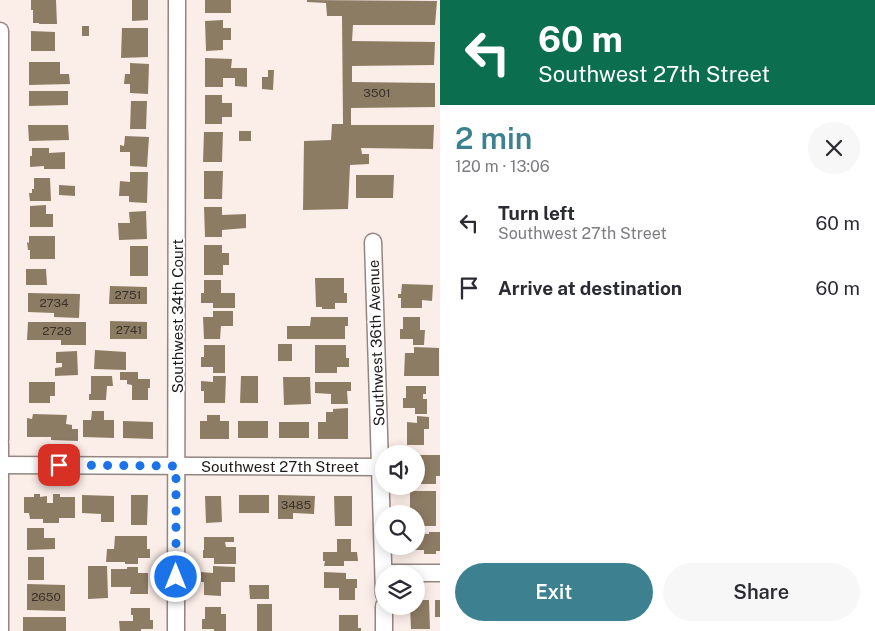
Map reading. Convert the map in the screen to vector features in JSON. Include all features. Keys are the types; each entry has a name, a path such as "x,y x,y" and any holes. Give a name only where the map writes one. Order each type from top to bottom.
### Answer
{"street":[{"name":"Southwest 34th Court","path":"176,631 177,0"},
{"path":"0,31 0,440"},
{"name":"Southwest 36th Avenue","path":"373,242 379,445"},
{"path":"0,444 0,631"},
{"name":"Southwest 27th Street","path":"0,465 375,466"},
{"name":"Southwest 36th Avenue","path":"381,495 384,565"},
{"path":"425,573 440,573"},
{"path":"384,615 384,631"}],"building":[{"path":"31,0 56,0 57,24 33,23"},
{"path":"132,0 148,0 148,20 132,21"},
{"path":"205,0 231,0 231,13 205,13"},
{"path":"307,0 437,1 435,25 353,25 352,41 435,42 434,65 352,66 352,82 435,83 435,107 351,108 351,125 434,125 433,149 361,148 362,154 369,154 369,164 350,165 348,209 303,210 304,141 331,140 332,124 343,124 342,16 327,16 326,3 307,2"},
{"path":"223,20 223,28 231,28 231,40 223,40 223,50 206,51 205,21"},
{"path":"82,26 89,26 89,36 82,36"},
{"path":"122,28 148,28 148,57 121,58"},
{"path":"31,31 55,32 55,51 31,51"},
{"path":"205,58 232,59 231,68 247,68 247,87 235,86 235,78 223,78 223,87 205,87"},
{"path":"29,62 60,62 60,74 69,74 70,84 29,85"},
{"path":"130,63 149,64 148,94 130,93 130,84 124,84 125,74 130,74"},
{"path":"268,70 274,70 273,90 262,89 262,77 268,77"},
{"path":"29,91 68,91 68,105 29,106"},
{"path":"205,95 222,95 222,103 232,103 232,117 222,117 222,124 205,124"},
{"path":"131,101 147,101 146,129 130,129"},
{"path":"28,125 68,125 69,140 29,141"},
{"path":"239,131 251,131 251,141 239,141"},
{"path":"204,132 223,132 222,162 203,162"},
{"path":"125,136 149,137 147,167 130,166 130,152 120,152 120,145 124,146"},
{"path":"32,148 49,148 49,153 65,152 65,169 44,169 44,166 30,167"},
{"path":"204,171 223,171 222,199 204,199"},
{"path":"130,172 148,172 147,203 129,202 129,196 119,196 120,181 130,182"},
{"path":"356,175 394,175 393,198 356,198"},
{"path":"34,178 50,178 51,201 30,201 29,193 32,193 32,189 34,189"},
{"path":"59,185 75,186 75,196 59,195"},
{"path":"46,205 46,214 53,214 53,227 30,227 30,206"},
{"path":"204,207 222,207 222,215 246,214 246,228 222,230 222,237 205,237"},
{"path":"146,211 147,239 119,240 118,223 130,223 129,212"},
{"path":"29,236 55,236 55,259 30,259 30,250 28,250 27,242 29,243"},
{"path":"204,245 222,245 222,253 229,253 229,265 223,265 223,275 204,275"},
{"path":"130,246 148,246 148,276 130,276"},
{"path":"26,269 46,269 47,285 26,285"},
{"path":"315,278 344,278 344,293 347,293 347,303 335,303 335,309 316,307"},
{"path":"204,280 221,280 221,293 235,293 235,308 213,308 213,303 201,303 201,293 204,293"},
{"path":"402,284 433,285 432,301 422,300 422,308 401,308 401,298 398,298 398,294 401,294"},
{"path":"110,286 147,287 147,304 109,304"},
{"path":"28,293 80,294 79,318 54,317 54,313 28,312"},
{"path":"213,311 233,311 233,326 221,326 220,339 204,339 203,317 213,317"},
{"path":"311,317 348,317 348,326 345,326 345,339 287,339 287,326 310,326"},
{"path":"403,317 420,317 420,330 425,330 424,345 413,345 413,339 400,339 400,329 403,329"},
{"path":"110,321 147,322 147,339 110,339"},
{"path":"28,322 86,322 86,345 61,345 61,340 27,340"},
{"path":"278,344 292,344 292,361 278,361"},
{"path":"204,345 225,345 225,373 213,373 213,367 201,367 201,357 204,357"},
{"path":"315,345 346,345 346,358 349,358 349,367 337,367 337,373 315,373"},
{"path":"414,347 439,348 439,376 404,376 405,353 414,353"},
{"path":"95,350 126,352 126,370 94,369"},
{"path":"77,351 78,375 55,376 55,368 62,367 62,363 56,363 56,352"},
{"path":"120,372 138,372 138,379 150,379 148,400 132,400 132,385 127,384 127,380 120,380"},
{"path":"91,376 112,376 113,386 107,386 106,400 89,400"},
{"path":"213,376 226,376 225,403 204,403 204,391 201,391 201,381 213,382"},
{"path":"241,376 258,376 258,403 240,403"},
{"path":"283,377 310,377 311,404 284,405"},
{"path":"29,382 55,382 55,396 50,396 50,403 29,403"},
{"path":"315,382 351,382 351,391 347,391 348,404 331,404 331,394 315,393"},
{"path":"406,386 426,386 426,394 423,394 423,399 427,399 427,414 415,414 415,408 403,408 403,398 406,398"},
{"path":"348,408 348,439 318,439 318,422 326,422 326,412 333,412 333,409"},
{"path":"92,411 104,411 104,420 114,420 114,438 83,437 83,420 91,420"},
{"path":"33,414 67,415 66,424 72,425 72,429 78,429 78,441 51,440 51,437 27,437 27,418 32,419"},
{"path":"207,415 220,415 220,421 229,421 229,439 200,439 200,421 207,421"},
{"path":"417,416 429,417 429,429 424,429 424,445 407,445 407,422 417,423"},
{"path":"123,421 153,422 153,439 123,438"},
{"path":"238,421 268,421 268,438 238,438"},
{"path":"279,422 309,422 309,438 279,438"},
{"path":"425,455 440,455 440,476 436,476 436,484 425,484"},
{"path":"425,491 436,491 436,526 425,526 425,505 410,505 410,495 425,495"},
{"path":"34,494 40,494 40,497 47,496 47,503 53,503 53,494 60,494 60,497 75,497 75,518 59,518 59,523 43,523 43,519 30,519 29,513 24,513 24,497 34,497"},
{"path":"82,495 114,496 114,522 101,522 101,514 82,513"},
{"path":"131,495 148,495 147,525 131,525"},
{"path":"239,495 269,495 269,513 239,513"},
{"path":"278,495 315,496 314,514 293,513 293,519 278,519"},
{"path":"205,496 221,496 222,522 206,523"},
{"path":"334,496 352,496 352,526 335,526"},
{"path":"27,528 44,528 44,538 55,538 55,549 27,550"},
{"path":"429,532 440,532 440,551 436,551 436,554 425,554 425,534 429,534"},
{"path":"115,536 147,536 147,549 150,549 150,558 138,558 138,564 106,562 107,549 114,549"},
{"path":"204,537 234,537 234,542 225,542 226,547 236,547 236,564 214,564 214,558 203,558"},
{"path":"337,539 351,539 351,552 357,552 358,561 344,561 344,566 324,566 323,552 337,552"},
{"path":"28,557 44,557 44,580 28,580"},
{"path":"88,566 107,566 108,598 88,599"},
{"path":"213,566 235,567 235,582 221,582 221,596 204,595 204,582 201,582 201,572 213,573"},
{"path":"127,567 138,567 138,573 148,573 148,594 130,594 131,587 111,587 111,569 127,569"},
{"path":"324,572 346,573 346,579 357,579 355,600 339,600 339,588 324,588"},
{"path":"27,584 65,585 65,611 27,610"},
{"path":"249,585 269,585 269,599 250,599"},
{"path":"425,600 429,600 430,629 411,629 410,615 425,615"},
{"path":"435,600 440,600 440,617 435,617"},
{"path":"257,604 272,604 272,631 257,631"},
{"path":"205,607 221,607 221,614 226,614 226,631 202,629 202,619 205,619"},
{"path":"131,608 150,608 150,620 153,620 153,629 120,631 119,621 133,621"},
{"path":"339,615 358,615 358,628 361,628 361,631 339,631"},
{"path":"23,617 66,617 66,631 23,631"}],"route":[{"path":"59,465 176,466 176,577"}]}
